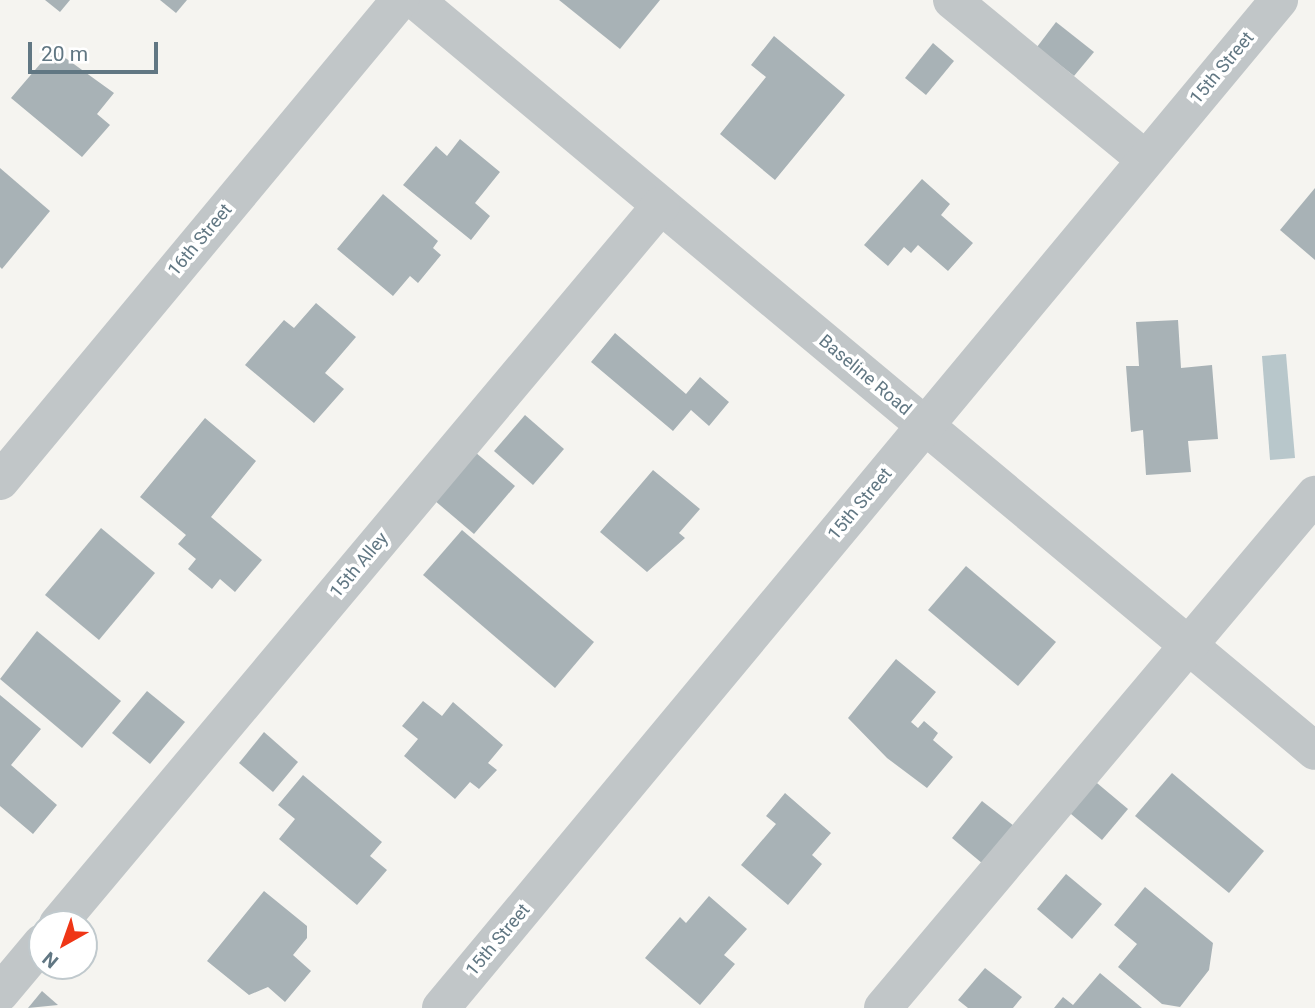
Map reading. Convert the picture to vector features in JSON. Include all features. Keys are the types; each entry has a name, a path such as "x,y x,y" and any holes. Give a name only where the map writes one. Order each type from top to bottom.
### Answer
{"street":[{"name":"16th Street","path":"0,481 400,0"},
{"name":"Baseline Road","path":"415,0 1315,751"},
{"path":"953,0 1146,160"},
{"name":"15th Street","path":"441,1008 1279,0"},
{"name":"15th Alley","path":"70,910 661,205"},
{"path":"883,1008 1315,495"},
{"path":"0,993 28,960"}],"shaded area":[{"path":"1286,354 1295,458 1270,460 1262,356"}],"building":[{"path":"45,0 70,0 60,12"},
{"path":"160,0 187,0 176,13"},
{"path":"559,0 660,0 620,49"},
{"path":"1056,22 1094,52 1074,76 1037,47"},
{"path":"774,36 845,95 775,180 720,134 766,77 751,65"},
{"path":"933,43 954,61 926,95 905,78"},
{"path":"53,49 114,93 97,114 110,125 82,157 11,98"},
{"path":"460,139 500,172 475,203 490,216 471,240 403,185 436,146 447,156"},
{"path":"0,168 50,211 2,269 0,267"},
{"path":"922,179 950,204 941,215 973,243 948,271 918,245 911,253 904,247 888,266 864,245"},
{"path":"1315,188 1315,260 1280,230"},
{"path":"383,194 438,241 433,248 441,255 418,283 410,276 393,296 337,249"},
{"path":"316,303 356,337 325,373 344,389 314,423 245,365 284,320 294,328"},
{"path":"1178,320 1181,368 1212,365 1218,439 1188,441 1191,472 1146,475 1143,430 1131,432 1126,366 1139,366 1136,322"},
{"path":"615,333 686,394 700,377 729,402 709,426 691,410 673,431 591,362"},
{"path":"525,415 564,449 533,485 494,451"},
{"path":"205,418 256,461 211,517 262,560 235,592 220,579 212,589 188,569 196,559 178,544 186,535 140,497"},
{"path":"475,452 515,486 474,534 434,500"},
{"path":"653,470 700,509 679,533 685,538 647,572 600,532"},
{"path":"101,528 155,573 99,640 45,595"},
{"path":"462,530 594,642 555,688 423,575"},
{"path":"966,566 1056,642 1018,686 928,610"},
{"path":"37,631 121,701 82,748 0,679"},
{"path":"896,659 936,692 911,722 918,728 924,721 938,733 933,740 953,757 927,788 887,758 848,718"},
{"path":"147,691 185,722 150,764 112,733"},
{"path":"0,695 41,729 11,765 57,805 33,834 0,806"},
{"path":"423,701 442,716 453,702 503,745 488,763 497,770 479,789 470,782 455,799 404,756 418,739 402,726"},
{"path":"264,732 298,762 273,792 239,763"},
{"path":"1172,773 1264,851 1229,893 1135,816"},
{"path":"303,775 382,842 370,856 387,870 357,905 279,839 295,819 278,805"},
{"path":"1091,778 1128,809 1102,840 1065,809"},
{"path":"785,793 831,833 812,855 822,864 788,905 741,865 776,824 766,816"},
{"path":"982,801 1014,826 983,864 952,838"},
{"path":"1066,874 1102,904 1072,939 1037,909"},
{"path":"1145,887 1213,943 1209,970 1180,1007 1162,1004 1118,967 1137,944 1114,925"},
{"path":"264,891 307,926 307,938 293,955 311,971 285,1002 268,987 249,995 207,961"},
{"path":"709,896 747,929 724,955 735,964 700,1005 645,958 680,917 686,923"},
{"path":"985,968 1022,997 1013,1008 968,1008 958,1000"},
{"path":"1100,973 1142,1008 1054,1008 1063,997 1073,1005"},
{"path":"42,991 58,1005 28,1008"}]}
